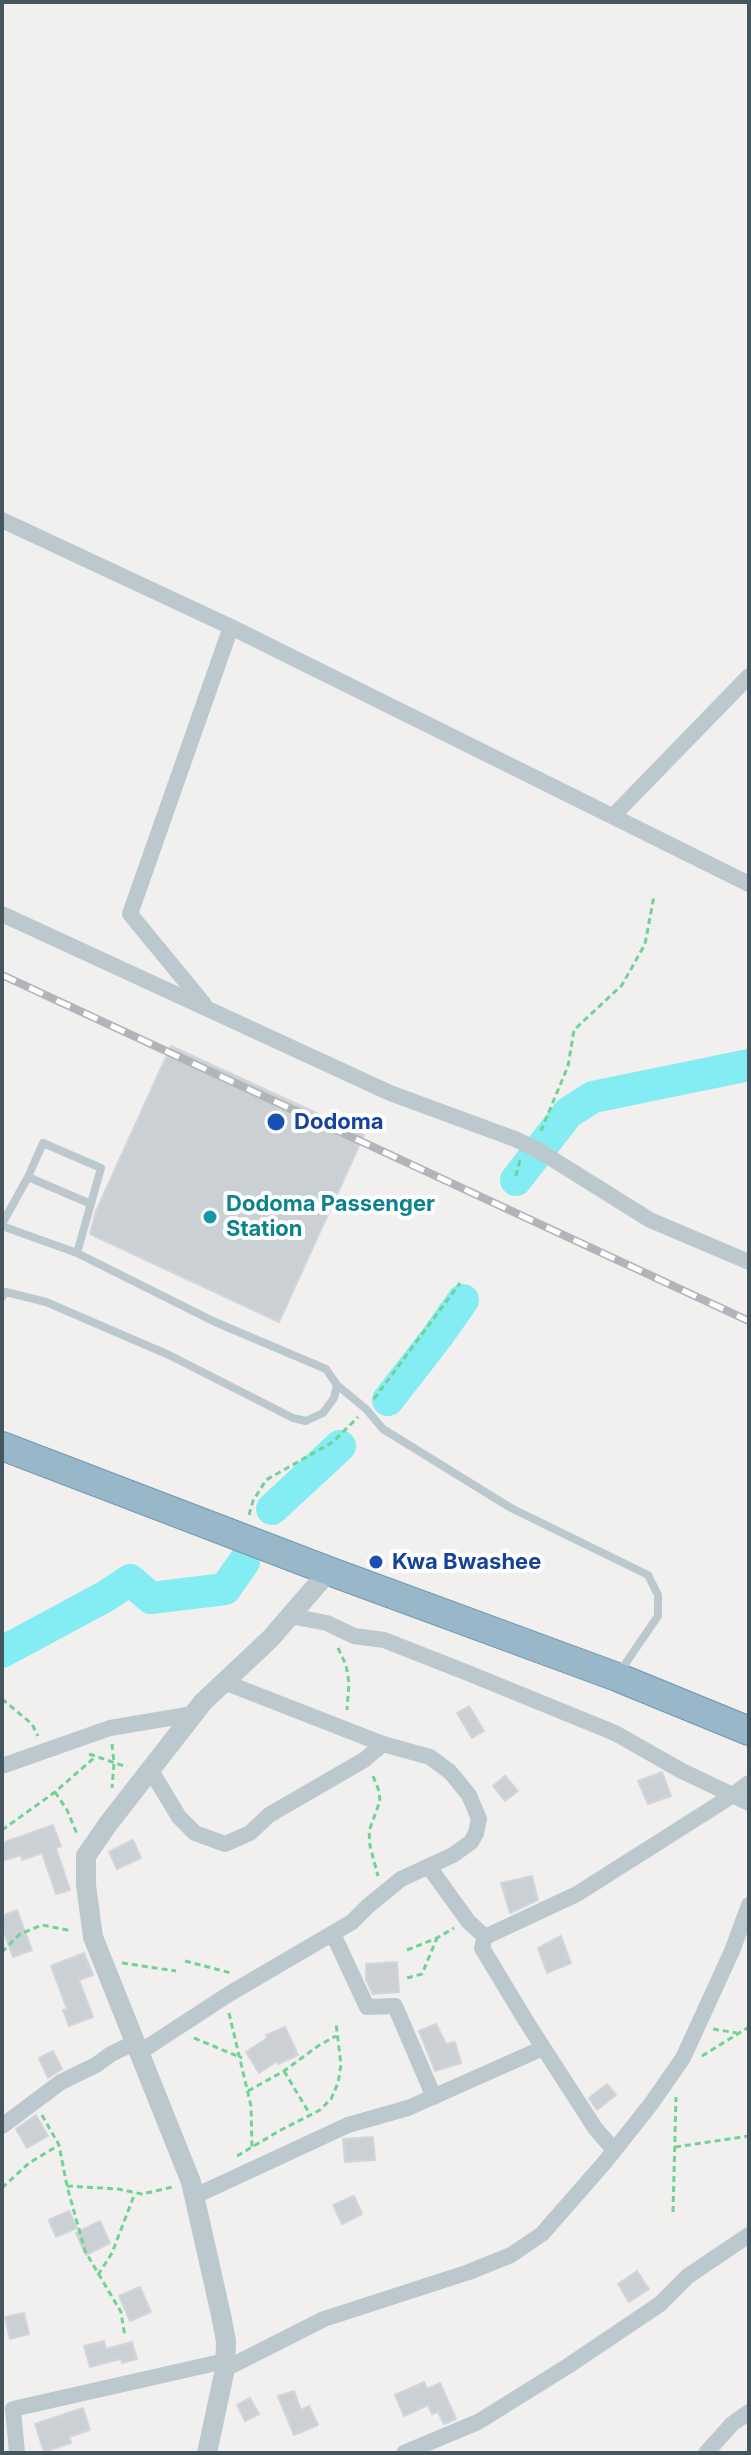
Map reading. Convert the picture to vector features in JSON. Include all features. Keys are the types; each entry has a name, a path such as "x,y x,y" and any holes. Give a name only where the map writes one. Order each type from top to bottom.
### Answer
{"highway":[{"path":"2,1446 617,1677 749,1731"}],"street":[{"path":"2,520 231,627 749,884"},
{"path":"207,1009 130,914 231,627"},
{"path":"613,816 749,676"},
{"path":"2,914 390,1093 515,1139 538,1150 650,1220 749,1262"},
{"path":"207,2453 225,2365 224,2328 193,2189 93,1937 86,1885 86,1856 203,1702 270,1639 329,1571"},
{"path":"290,1616 339,1626 354,1636 384,1640 468,1673 615,1733 682,1771 749,1803"},
{"path":"2,2126 61,2082 111,2054 138,2047 172,2030 333,1934 352,1922 401,1879 453,1855 471,1842 479,1819 469,1795 450,1772 430,1757 383,1744 224,1682"},
{"path":"2,1766 110,1728 193,1714"},
{"path":"149,1771 179,1817 195,1833 225,1844 250,1833 269,1815 364,1760 383,1744"},
{"path":"614,2150 595,2128 482,1948 485,1937 577,1894 749,1783"},
{"path":"429,1867 468,1921 485,1937"},
{"path":"17,2453 8,2410 225,2365 324,2319 469,2272 511,2255 542,2234 614,2150 683,2058 732,1951 749,1905"},
{"path":"333,1934 367,2007 395,2006 434,2097"},
{"path":"193,2189 348,2125 408,2108 543,2048"},
{"path":"404,2453 478,2422 568,2366 660,2304 688,2276 749,2235"},
{"path":"706,2453 732,2424 749,2412"}],"lane":[{"path":"77,1253 101,1168 43,1143 2,1225 77,1253 215,1322 326,1369 337,1385 366,1409 383,1429 498,1500 648,1575 658,1595 658,1616 617,1677"},
{"path":"28,1177 91,1204"},
{"path":"2,1297 6,1292 46,1302 169,1355 293,1418 306,1421 323,1413 334,1398 337,1385"}],"path":[{"path":"541,1131 568,1066 574,1030 622,985 645,944 654,896"},
{"path":"516,1176 520,1160"},
{"path":"2,1699 32,1724 43,1750"},
{"path":"108,1824 114,1763 110,1728"},
{"path":"63,1743 95,1757 149,1771"},
{"path":"2,1830 55,1792 95,1757"},
{"path":"55,1792 67,1810 86,1856"},
{"path":"407,1950 468,1921"},
{"path":"2,1952 20,1934 42,1925 57,1926 93,1937"},
{"path":"407,1978 422,1974 437,1938"},
{"path":"2,1939 6,1947"},
{"path":"185,1961 231,1973"},
{"path":"102,1962 135,1963 176,1971"},
{"path":"225,1996 251,2106 252,2147"},
{"path":"229,2161 311,2116 331,2099 341,2065 336,2023"},
{"path":"698,2026 738,2033"},
{"path":"701,2057 749,2027"},
{"path":"172,2030 242,2058"},
{"path":"248,2091 337,2036"},
{"path":"673,2212 677,2089 683,2058"},
{"path":"284,2071 311,2116"},
{"path":"34,2104 59,2145 85,2251 121,2312 125,2337"},
{"path":"675,2147 749,2136"},
{"path":"2,2188 29,2163 59,2145"},
{"path":"67,2186 135,2193 193,2189"},
{"path":"98,2275 112,2253 135,2193"}],"building":[{"name":"Dodoma Passenger Station","path":"171,1046 364,1135 279,1322 90,1234 96,1211"},
{"path":"469,1706 484,1731 472,1738 457,1713"},
{"path":"662,1772 671,1796 648,1804 638,1781"},
{"path":"505,1776 518,1791 505,1801 493,1786"},
{"path":"53,1825 61,1846 56,1848 70,1890 56,1894 42,1853 22,1860 21,1855 2,1861 2,1843"},
{"path":"133,1840 141,1858 117,1869 109,1852"},
{"path":"532,1876 538,1900 510,1913 501,1883"},
{"path":"17,1910 32,1950 13,1957 2,1928 2,1916"},
{"path":"561,1936 571,1963 547,1973 538,1948"},
{"path":"84,1953 93,1975 79,1980 93,2017 69,2026 63,2010 67,2009 51,1966"},
{"path":"397,1962 399,1992 373,1994 366,1980 366,1964"},
{"path":"436,2024 446,2044 455,2042 461,2063 435,2071 419,2031"},
{"path":"285,2027 298,2055 278,2064 277,2061 259,2073 246,2052 267,2038 266,2035"},
{"path":"53,2051 62,2069 48,2078 39,2058"},
{"path":"607,2084 616,2095 597,2110 589,2098"},
{"path":"36,2115 48,2136 27,2148 16,2129"},
{"path":"373,2137 375,2160 345,2162 343,2139"},
{"path":"354,2196 362,2214 342,2224 333,2205"},
{"path":"69,2211 77,2228 56,2237 49,2220"},
{"path":"100,2221 110,2243 86,2255 76,2233"},
{"path":"637,2271 649,2289 629,2302 618,2284"},
{"path":"140,2287 151,2312 130,2321 119,2296"},
{"path":"24,2313 29,2334 10,2339 5,2317"},
{"path":"104,2341 106,2349 132,2342 137,2359 122,2363 121,2359 90,2367 84,2346"},
{"path":"424,2382 427,2389 440,2383 456,2419 444,2424 438,2412 432,2414 428,2405 404,2416 395,2395"},
{"path":"294,2391 301,2410 309,2406 318,2425 294,2435 278,2396"},
{"path":"250,2398 259,2414 245,2421 237,2405"},
{"path":"83,2408 90,2430 69,2437 71,2443 44,2452 35,2424"}],"waterway":[{"path":"516,1180 568,1113 593,1097 749,1065"},
{"path":"388,1400 463,1300"},
{"path":"272,1509 340,1446"},
{"path":"2,1652 130,1580 151,1598 225,1589 244,1562"}],"railway":[{"path":"2,975 749,1321"}],"place":[{"name":"Dodoma","path":"276,1122"},
{"name":"Dodoma Passenger Station","path":"210,1217"},
{"name":"Kwa Bwashee","path":"376,1562"}]}
